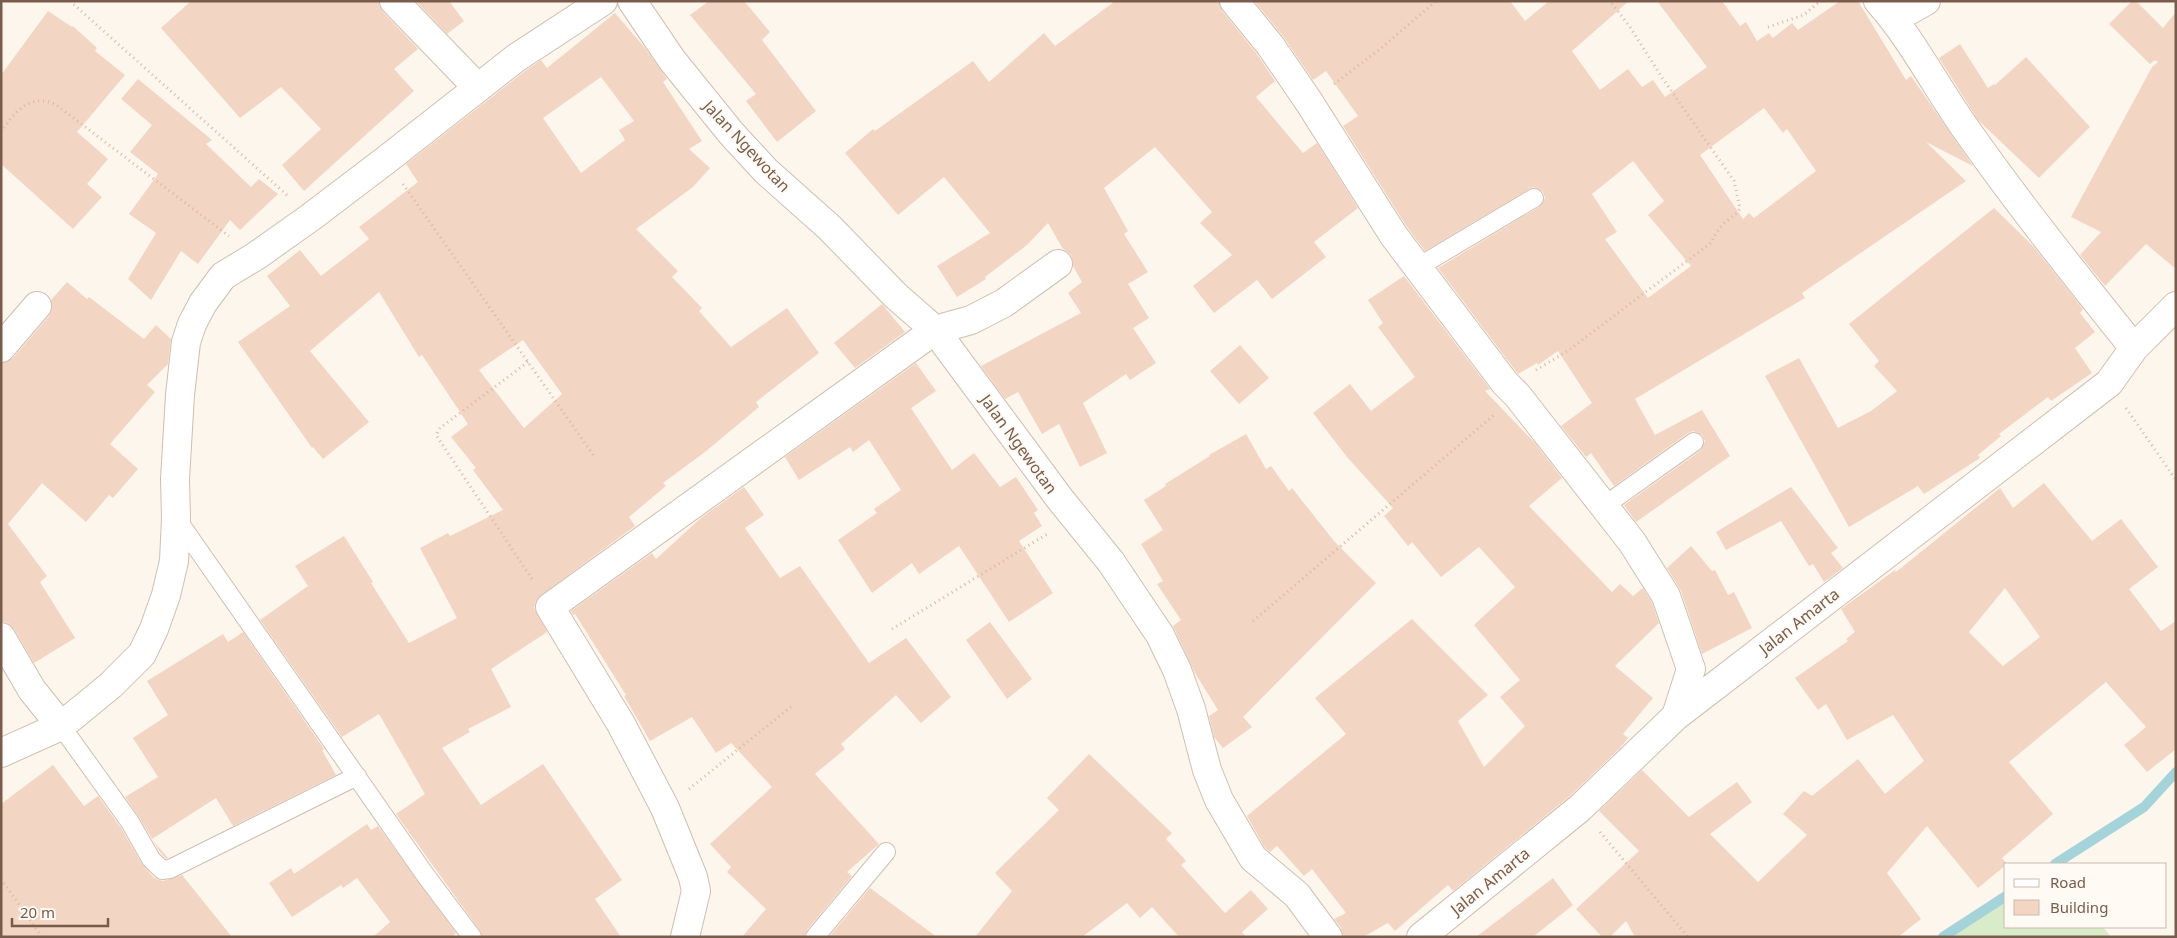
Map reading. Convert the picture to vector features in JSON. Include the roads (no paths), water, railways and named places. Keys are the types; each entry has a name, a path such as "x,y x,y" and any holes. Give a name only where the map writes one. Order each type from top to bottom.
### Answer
{"street":[{"path":"394,1 477,87"},
{"path":"1,753 61,726 111,685 142,654 154,629 166,596 174,561 175,479 180,395 186,342 192,324 203,303 222,276 256,256 311,217 516,58 603,1"},
{"name":"Jalan Ngewotan","path":"632,1 672,60 731,133 766,171 830,228 896,296 935,330 1111,562 1160,635 1177,670 1191,710 1207,770 1220,800 1253,858 1297,895 1328,937"},
{"path":"1234,1 1270,45 1309,102 1394,236 1511,389 1632,542 1666,596 1691,668 1676,716"},
{"path":"1926,1 1886,10 1949,106 2016,200 2134,348"},
{"path":"685,937 696,891 665,808 620,724 550,607 935,330 971,320 1004,303 1058,264"},
{"path":"1,348 37,306"},
{"name":"Jalan Amarta","path":"1421,937 1580,808 1676,716 2109,383 2134,348 2176,306"},
{"path":"1,636 32,690 61,726"},
{"path":"1691,668 1721,682"}],"lane":[{"path":"1418,267 1534,198"},
{"path":"1604,506 1694,442"},
{"path":"176,518 426,876 472,937"},
{"path":"61,726 130,822 151,859 162,870 170,869 357,776"},
{"path":"815,937 886,852"}],"waterway":[{"path":"2057,863 2144,807 2176,772"},
{"path":"1943,937 2004,897"}]}
